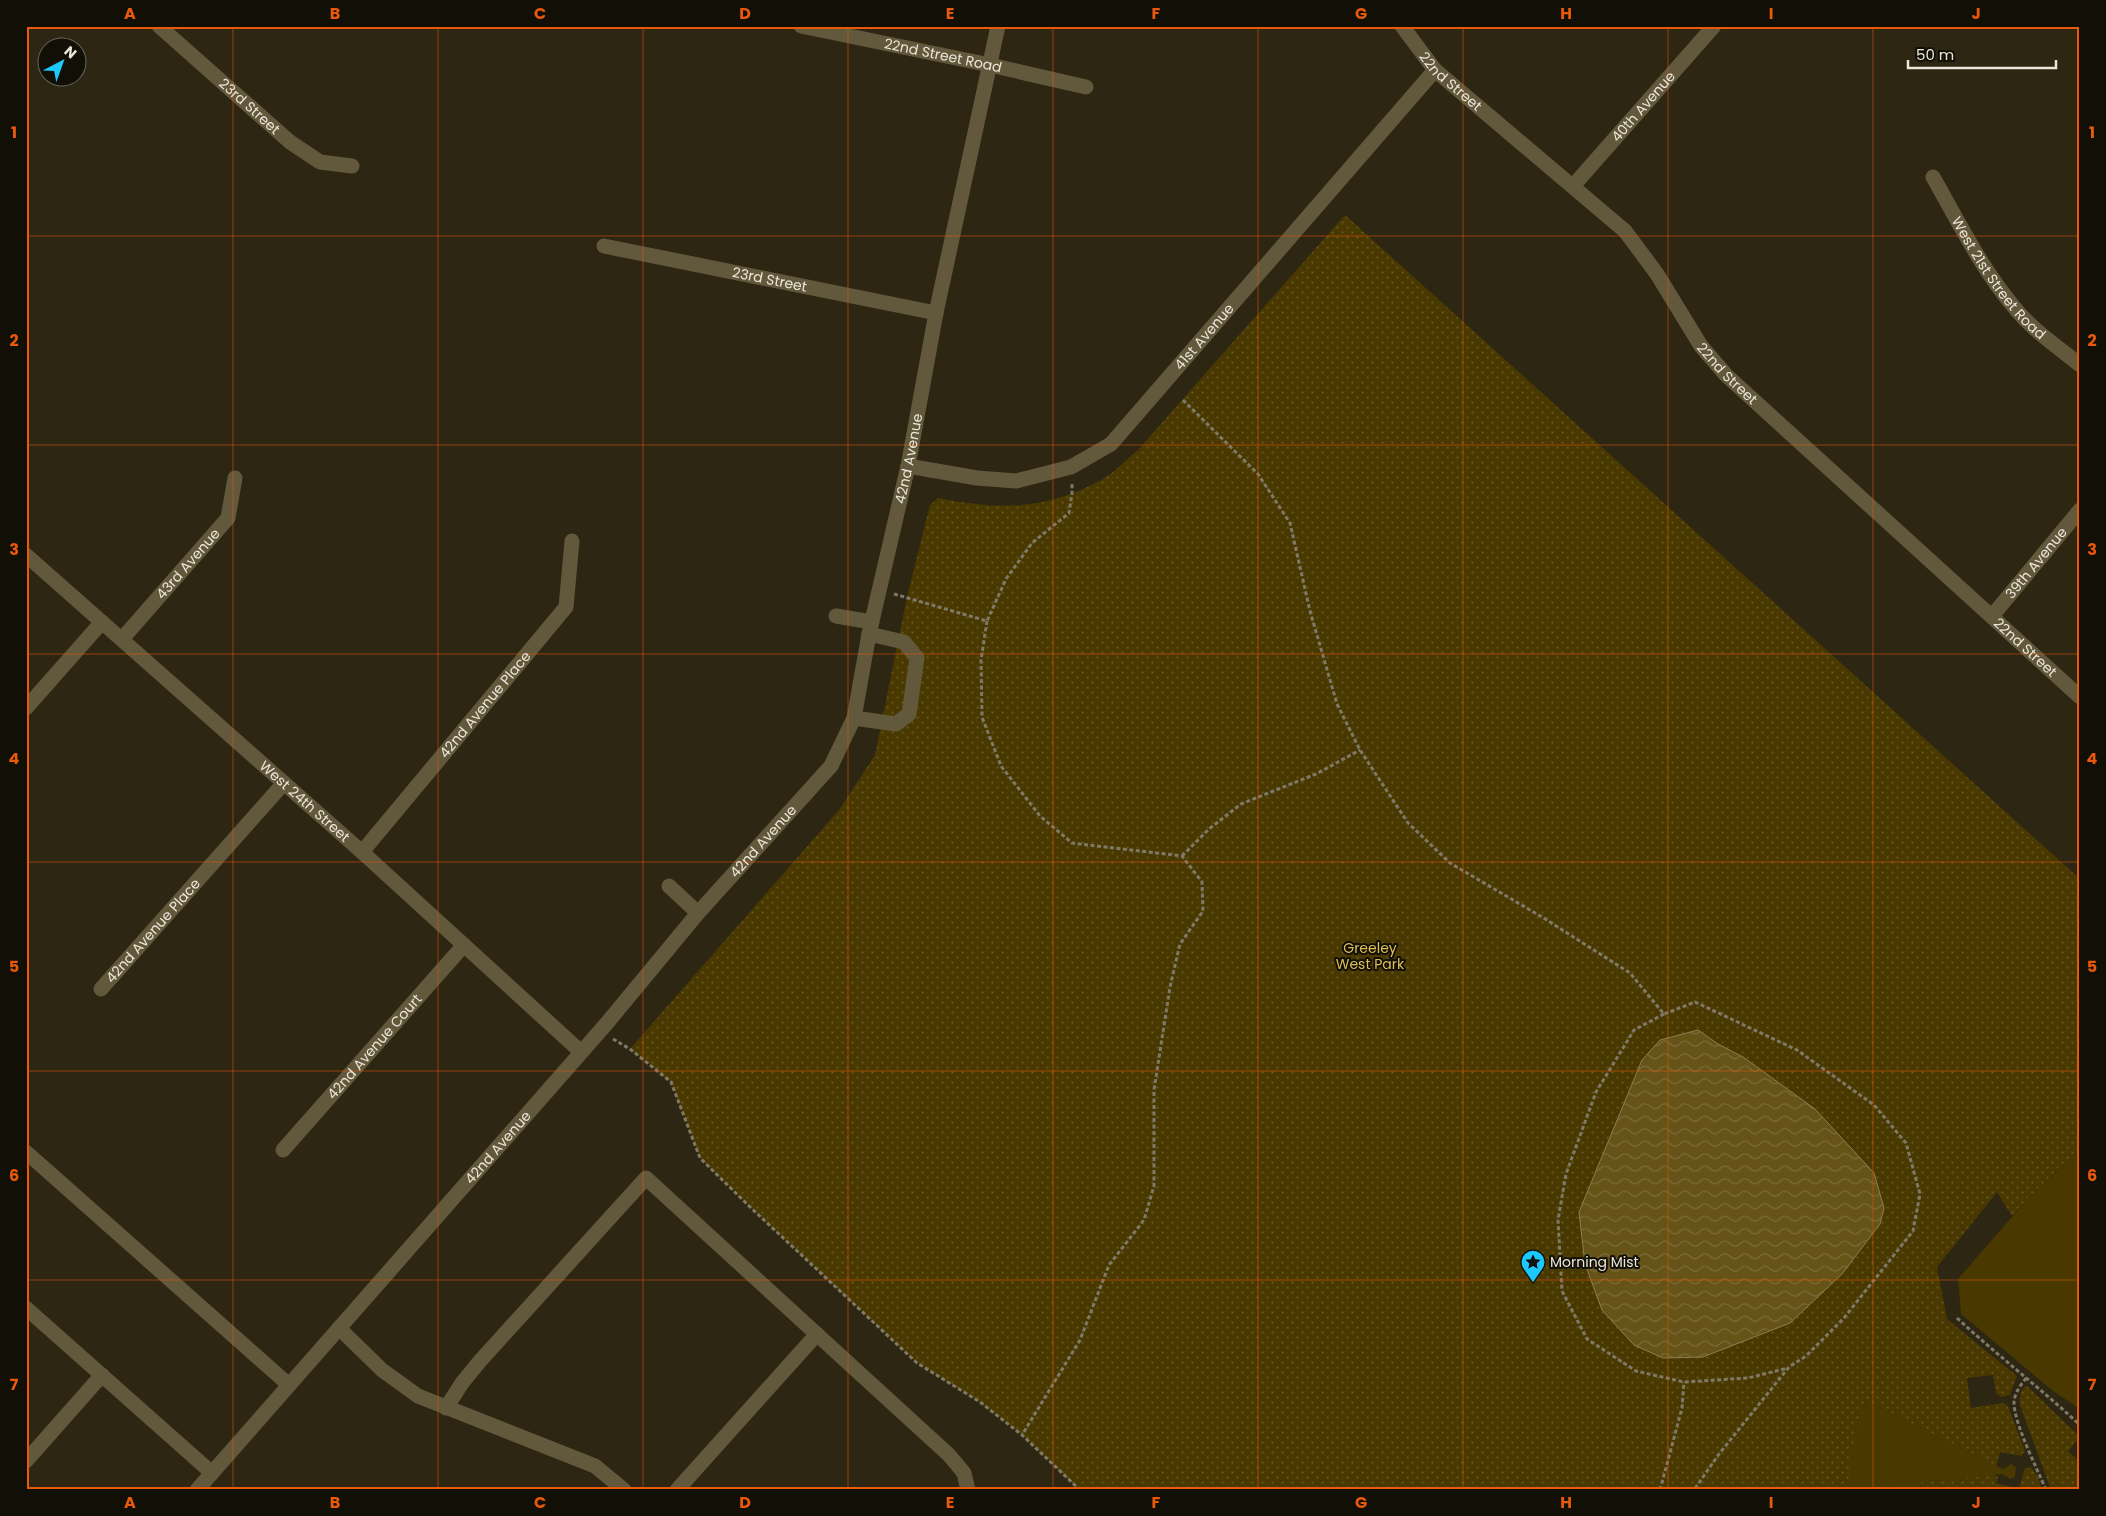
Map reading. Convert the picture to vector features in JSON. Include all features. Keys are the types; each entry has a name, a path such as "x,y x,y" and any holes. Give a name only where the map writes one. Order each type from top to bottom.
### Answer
{"street":[{"name":"23rd Street","path":"159,26 290,142 320,162 352,166"},
{"name":"22nd Street Road","path":"801,26 1086,87"},
{"name":"42nd Avenue","path":"197,1490 600,1031 698,913 831,766 854,718 871,628 908,466 936,313 998,26"},
{"name":"22nd Street","path":"1402,26 1435,70 1625,231 1657,274 1701,346 1726,375 2080,697"},
{"name":"40th Avenue","path":"1573,186 1714,26"},
{"name":"41st Avenue","path":"908,466 977,478 1016,481 1071,467 1110,444 1435,70"},
{"name":"West 21st Street Road","path":"1933,177 1985,266 2014,307 2031,325 2080,365"},
{"name":"23rd Street","path":"604,246 936,313"},
{"name":"43rd Avenue","path":"122,639 228,518 235,478"},
{"name":"39th Avenue","path":"1992,616 2080,510"},
{"name":"42nd Avenue Place","path":"362,852 566,607 572,541"},
{"name":"West 24th Street","path":"26,554 362,852 581,1052"},
{"path":"836,616 904,642 917,658 909,714 896,724 854,718"},
{"path":"26,708 102,622"},
{"name":"42nd Avenue Place","path":"101,988 284,783"},
{"path":"669,886 698,913"},
{"name":"42nd Avenue Court","path":"283,1150 464,945"},
{"path":"26,1152 289,1385"},
{"path":"446,1408 462,1383 480,1361 646,1178 949,1455 964,1473 968,1490"},
{"path":"26,1308 212,1473"},
{"path":"339,1328 389,1375 418,1396 595,1466 624,1490"},
{"path":"677,1490 817,1334"},
{"path":"26,1461 102,1375"}],"path":[{"path":"1183,400 1258,474 1290,523 1310,611 1337,704 1360,750 1408,824 1450,863 1542,917 1630,973 1664,1014"},
{"path":"1022,1435 1080,1340 1109,1265 1144,1220 1154,1186 1154,1090 1170,987 1180,944 1203,911 1202,882 1182,856 1072,844 1040,816 1001,766 982,717 981,660 987,621 1006,579 1032,543 1069,513 1072,493 1071,467"},
{"path":"880,590 987,621"},
{"path":"1182,856 1209,829 1241,804 1316,774 1360,750"},
{"path":"1694,1490 1719,1454 1789,1368 1806,1356 1844,1318 1913,1231 1920,1194 1906,1143 1874,1105 1798,1050 1695,1002 1664,1014 1634,1030 1596,1092 1566,1174 1558,1220 1562,1291 1587,1339 1636,1371 1684,1382 1748,1378 1789,1368"},
{"path":"600,1031 630,1049 671,1082 700,1158 749,1206 917,1363 980,1402 1022,1435 1080,1490"},
{"path":"1956,1318 2080,1426"},
{"path":"2026,1378 2017,1389 2014,1401 2016,1417 2046,1490"},
{"path":"1660,1490 1682,1408 1684,1382"}],"green space":[{"name":"Greeley West Park","path":"1345,215 2080,879 2080,1150 2030,1196 2012,1216 1997,1192 1937,1267 1947,1319 2017,1376 2010,1395 2001,1397 1996,1393 1993,1375 1967,1378 1971,1408 2003,1403 2008,1406 2025,1451 2021,1456 2000,1452 1994,1474 1998,1477 1996,1483 2019,1489 2025,1468 2030,1466 2038,1477 2042,1490 1080,1490 1022,1435 980,1402 917,1363 700,1158 671,1082 630,1049 839,810 875,755 907,597 930,505 938,498 1002,506 1042,502 1061,497 1103,479 1138,450"},
{"path":"2080,1150 2080,1409 2053,1391 1961,1314 1958,1279 2030,1196"},
{"path":"2027,1386 2080,1437 2068,1451 2080,1462 2080,1490 2051,1490 2020,1405 2021,1393 2024,1387"},
{"path":"1867,1401 2003,1469 2011,1464 2016,1467 2015,1477 2010,1479 2002,1474 1852,1490 1853,1444 1855,1433"}],"water":[{"path":"1698,1030 1718,1044 1743,1057 1815,1109 1874,1173 1884,1208 1880,1224 1842,1274 1790,1323 1703,1357 1663,1358 1634,1345 1602,1310 1585,1264 1579,1212 1642,1060 1660,1040"}],"place":[{"name":"Morning Mist","path":"1533,1283"}]}
